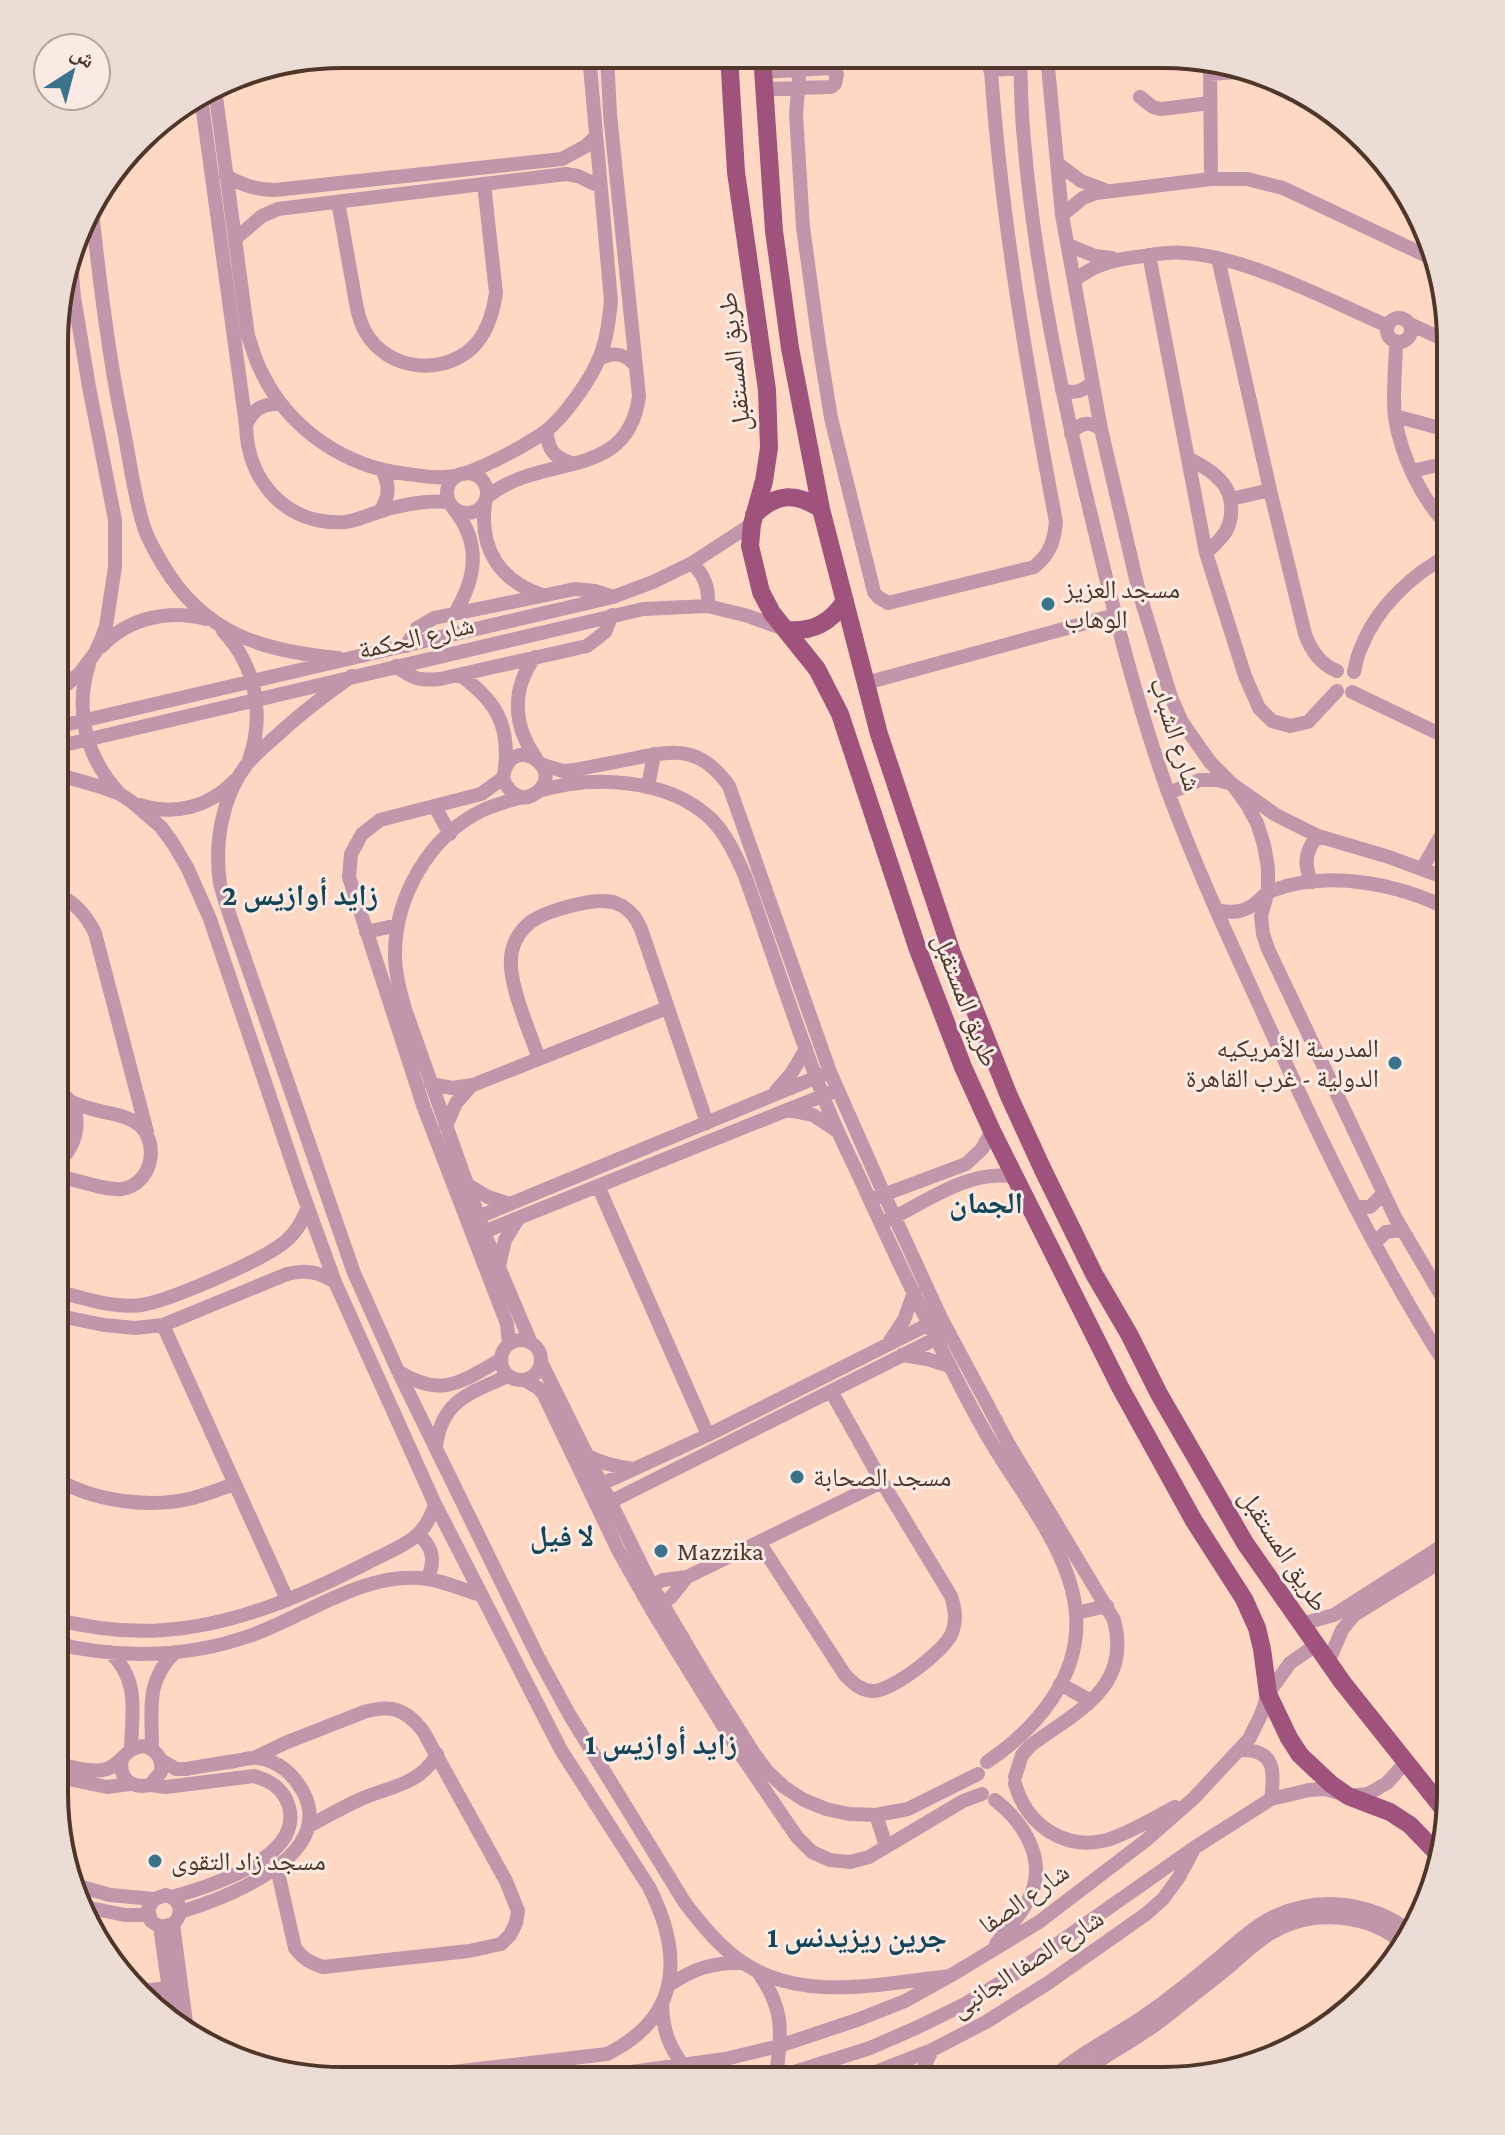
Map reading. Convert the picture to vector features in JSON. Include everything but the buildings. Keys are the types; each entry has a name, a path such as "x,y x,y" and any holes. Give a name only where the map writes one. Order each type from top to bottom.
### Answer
{"main road":[{"name":"طريق المستقبل","path":"730,69 736,172 769,423 764,481 753,519 750,546 761,592 772,613 817,669 840,714 917,947 963,1067 1120,1387 1194,1521 1244,1599 1257,1628 1268,1694 1289,1738 1300,1755 1348,1796 1390,1812 1410,1825 1432,1848"},
{"name":"طريق المستقبل","path":"762,72 774,231 790,348 821,509 898,794 952,953 1009,1096 1094,1274 1245,1543 1328,1663 1436,1800"},
{"path":"736,172 750,178 764,173 769,166"},
{"path":"753,519 765,504 779,498 793,497 821,509"},
{"path":"787,630 801,631 827,622 845,601"},
{"path":"917,947 923,926 940,915"},
{"path":"1120,1387 1137,1386 1148,1371"},
{"path":"1147,1435 1152,1425 1161,1420 1179,1427"}],"street":[{"path":"796,68 803,227 831,418 874,592 888,603 1034,567 1050,551 1054,536 1056,522 1024,347 997,143 990,68"},
{"path":"762,72 798,88 831,87 837,74 830,68"},
{"name":"شارع الشباب","path":"1021,68 1024,140 1032,211 1062,390 1115,615 1140,705 1169,793 1290,1074 1339,1178 1401,1292 1436,1349"},
{"name":"شارع الشباب","path":"1048,68 1062,215 1101,429 1139,592 1171,697 1182,722 1210,762 1232,784 1257,823 1268,868 1268,891 1261,916 1268,949 1383,1194 1436,1287"},
{"path":"455,613 470,584 474,568 470,537 461,517 451,505 448,488 459,475 495,461 547,430 567,408 599,359 609,321 611,301 590,69"},
{"path":"202,107 247,444 258,477 281,503 312,519 346,522 416,502 451,505 459,512 474,513 509,482 602,455 617,445 629,431 637,414 639,396 608,69"},
{"path":"1210,72 1211,179"},
{"path":"1140,97 1161,109 1210,103"},
{"path":"216,99 248,336 261,372 281,404 302,427 326,446 383,472 437,478 471,473 478,476 487,489 483,515 485,536 497,565 509,579 543,595"},
{"path":"226,176 258,190 406,176 562,159 586,146 596,136"},
{"path":"1057,163 1081,181 1109,191"},
{"path":"235,239 262,216 278,209 566,174 601,187"},
{"path":"406,176 408,193"},
{"path":"1062,215 1083,198 1109,191 1211,179 1247,179 1283,188 1420,250"},
{"path":"338,202 363,329 373,345 395,361 422,367 449,363 472,348 488,327 494,311 496,293 484,184"},
{"path":"295,188 297,207"},
{"path":"94,227 114,382 144,528 171,579 239,651 253,682 256,732 220,829 218,857 221,885 229,913 354,1273 398,1371 538,1657 575,1725 685,1903 721,1945 742,1963 784,1981 811,1986 838,1987 950,1976"},
{"path":"1068,245 1095,256 1124,258"},
{"path":"1074,281 1097,265 1124,258 1183,252 1218,258 1273,277 1388,326"},
{"path":"1149,255 1206,553 1245,676 1259,708 1272,721 1290,726 1308,722 1358,682 1354,672 1361,647 1375,621 1393,597 1437,563"},
{"path":"1218,258 1305,634 1310,647 1327,667 1354,672"},
{"path":"73,287 115,520 115,567 106,626 93,656 82,696 87,740 106,778 148,814 172,842 193,880 210,919 335,1282 435,1504 561,1750 649,1887 668,1934 671,1960 669,1985 662,2002 634,2039 607,2054 495,2067"},
{"path":"1396,341 1389,335 1388,326 1398,318 1437,336"},
{"path":"1396,341 1407,339 1410,324"},
{"path":"1396,341 1395,416 1412,471 1437,511"},
{"path":"599,359 619,353 636,366"},
{"path":"89,387 114,382"},
{"path":"1062,390 1075,393 1092,382"},
{"path":"246,425 259,407 270,403 281,404"},
{"path":"1395,416 1437,427"},
{"path":"1071,434 1076,427 1085,423 1101,429"},
{"path":"547,430 547,442 552,452 560,460 572,463"},
{"path":"1188,458 1223,482 1231,499 1231,519 1223,537 1206,553"},
{"path":"1412,471 1437,465"},
{"path":"380,511 386,503 388,492 383,472"},
{"path":"1231,499 1270,490"},
{"name":"شارع الحكمة","path":"68,724 613,597 692,563 753,519"},
{"path":"692,563 701,571 706,582 708,606"},
{"path":"406,646 417,628 434,618 455,613 575,589 613,597"},
{"name":"شارع الحكمة","path":"68,744 612,615 665,607 708,606 787,630"},
{"path":"68,684 119,632 147,619 179,615 214,623 276,650 350,659"},
{"path":"396,666 411,678 426,680 587,646 605,632 612,615"},
{"path":"866,683 1115,615"},
{"path":"535,657 526,669 517,698 523,734 546,774 539,791"},
{"path":"1337,671 1332,681 1344,691 1437,733"},
{"path":"460,675 476,686 500,717 506,741 506,787 522,797"},
{"path":"68,777 151,808 190,808 225,791 268,743 308,708 352,676"},
{"path":"509,1344 507,1324 476,1227 366,932 349,877 351,854 362,834 380,820 481,794 504,773 510,760 518,756 527,755 553,769 574,770 672,751 689,753 719,771 729,786 823,1075 822,1095 839,1133 877,1197 894,1217 942,1335 1107,1606 1118,1635 1115,1670 1105,1687 1091,1701 1022,1755 1008,1796 963,1801 869,1857 850,1862 830,1860 812,1852 797,1837 743,1758 647,1589 596,1487 543,1393 532,1383 508,1376 501,1366 501,1354 509,1344 524,1340 541,1354 539,1370 525,1380"},
{"path":"648,787 654,754"},
{"path":"1169,793 1200,780 1232,784 1276,815 1318,836 1437,875"},
{"path":"531,1343 499,1266 476,1227 467,1184 446,1126 431,1106 431,1084 398,982 395,954 398,925 413,880 429,855 477,813 539,791 616,782 648,787 681,799 710,819 731,846 745,876 806,1049 823,1075 837,1089 877,1197 880,1223 914,1292 935,1321"},
{"path":"710,819 735,802"},
{"path":"435,807 450,834"},
{"path":"1312,882 1306,861 1309,847 1318,836"},
{"path":"1422,869 1437,843"},
{"path":"1217,910 1244,911 1268,891 1312,882 1375,885 1420,896 1437,904"},
{"path":"68,900 89,920 104,959 151,1147 147,1171 140,1179 122,1189 68,1178"},
{"path":"539,1059 513,982 510,965 512,948 531,922 546,915 592,902 604,900 617,903 636,918 641,929 707,1123"},
{"path":"210,919 229,913"},
{"path":"366,932 398,925"},
{"path":"431,1084 452,1088 473,1085 667,1008"},
{"path":"772,1096 791,1074 806,1049"},
{"path":"476,1227 511,1204 823,1075"},
{"path":"446,1126 456,1103 473,1085"},
{"path":"476,1227 519,1218 837,1089"},
{"path":"68,1100 125,1117 147,1132"},
{"path":"783,1110 813,1115 839,1133"},
{"path":"68,1111 76,1123 76,1134 68,1152"},
{"path":"877,1197 966,1164 982,1149 992,1131"},
{"path":"654,1145 661,1161"},
{"path":"299,1183 320,1175"},
{"path":"880,1223 974,1179 993,1175 1016,1177"},
{"path":"467,1184 488,1197 511,1204"},
{"path":"598,1186 708,1435"},
{"path":"1355,1207 1370,1207 1383,1194"},
{"path":"68,1294 109,1303 139,1305 160,1300 278,1247 296,1230 308,1207"},
{"path":"499,1266 505,1240 519,1218"},
{"path":"1374,1243 1386,1232 1402,1230"},
{"path":"68,1318 135,1328 163,1325 299,1271 312,1271 335,1282"},
{"path":"888,1344 904,1320 914,1292"},
{"path":"596,1487 708,1435 935,1321"},
{"path":"163,1325 287,1599"},
{"path":"604,1504 942,1335"},
{"path":"942,1335 950,1366 990,1440 1062,1558 1072,1585 1076,1613 1074,1650 1060,1684 1043,1711 1021,1736 983,1768 978,1788 1014,1816 1035,1852 1037,1870 1027,1904 991,1951"},
{"path":"902,1355 950,1366"},
{"path":"398,1371 427,1385 443,1386 459,1383 500,1360"},
{"path":"541,1362 588,1456 596,1487"},
{"path":"436,1446 444,1416 453,1404 465,1395 508,1376"},
{"path":"759,1542 845,1675 856,1686 870,1691 883,1690 943,1647 951,1636 956,1610 951,1596 831,1391"},
{"path":"765,1406 772,1420"},
{"path":"588,1456 618,1468 635,1469"},
{"path":"647,1589 663,1580 687,1577 882,1482"},
{"path":"68,1486 98,1495 144,1502 191,1498 234,1484"},
{"path":"68,1622 132,1631 195,1627 227,1621 287,1599 361,1566 418,1534 426,1525 435,1504"},
{"path":"418,1534 431,1550 432,1570 427,1579"},
{"path":"1301,1624 1334,1615 1436,1550"},
{"path":"1328,1663 1342,1630 1354,1615 1436,1565"},
{"path":"658,1608 687,1577"},
{"path":"68,1646 144,1654 195,1650 245,1637 376,1582 401,1578 427,1579 481,1595"},
{"path":"1076,1613 1107,1606"},
{"path":"658,1608 767,1771 804,1800 826,1809 876,1815 908,1809 983,1768 1002,1762 1008,1765 1019,1797 1039,1826 1055,1836 1091,1843 1109,1839 1194,1798"},
{"name":"شارع الصفا","path":"676,2067 779,2046 905,2001 1039,1922 1145,1841 1194,1798 1240,1750 1256,1727 1268,1694 1294,1659 1316,1645"},
{"path":"110,1652 125,1669 133,1690 122,1773 130,1784"},
{"path":"150,1785 161,1772 156,1754 152,1690 160,1669 175,1652"},
{"path":"518,1668 538,1657"},
{"path":"1060,1684 1091,1701"},
{"path":"68,1766 97,1771 106,1769 126,1754 145,1746 176,1769 186,1769 256,1757 317,1729 376,1708 403,1712 415,1720 437,1754 514,1897 518,1911 516,1923 501,1944 469,1951 323,1967 312,1964 295,1948 277,1868"},
{"path":"1240,1750 1253,1750 1264,1756 1272,1766 1271,1799"},
{"path":"309,1826 358,1800 413,1780 437,1754"},
{"path":"68,1779 107,1787 130,1784 175,1786 254,1776 267,1780 285,1797 291,1822 287,1835 264,1858 212,1885 172,1897 160,1896 150,1903 151,1921 171,1921 277,1868 302,1841 309,1826 305,1794 297,1780 285,1769 256,1757"},
{"path":"239,1760 241,1777"},
{"path":"810,2067 870,2048 965,2004 1010,1977 1194,1848 1271,1799 1318,1789 1348,1796 1368,1794 1392,1778 1405,1763"},
{"path":"787,1821 804,1800"},
{"path":"876,1815 886,1846"},
{"path":"287,1835 302,1841"},
{"name":"شارع الصفا الجانبى","path":"888,2067 932,2050 986,2022 1146,1914 1163,1899 1179,1877 1194,1848"},
{"path":"86,1888 110,1895 154,1899"},
{"path":"171,2007 168,1988 171,1921 177,1901 172,1897"},
{"path":"1067,2067 1149,2013 1249,1932 1270,1918 1292,1909 1316,1904 1366,1908 1396,1936"},
{"path":"94,1909 125,1915 149,1915"},
{"path":"1091,2067 1157,2023 1275,1930 1318,1917 1385,1923 1401,1928"},
{"path":"171,1921 185,2017"},
{"path":"669,1985 703,1966 722,1962 742,1963"},
{"path":"758,1972 770,1988 778,2007 781,2026 775,2067"},
{"path":"151,1990 168,1988"},
{"path":"662,2002 666,2037 683,2066"},
{"path":"924,2067 932,2050"},
{"path":"607,2054 609,2067"}],"place":[{"name":"مسجد العزيز الوهاب","path":"1048,604"},
{"name":"المدرسة الأمريكيه الدولية - غرب القاهرة","path":"1395,1063"},
{"name":"مسجد الصحابة","path":"797,1477"},
{"name":"Mazzika","path":"661,1551"},
{"name":"مسجد زاد التقوى","path":"155,1861"}],"district":[{"name":"زايد أوازيس 2","path":"300,895"},
{"name":"الجمان","path":"986,1203"},
{"name":"لا فيل","path":"562,1536"},
{"name":"زايد أوازيس 1","path":"661,1744"},
{"name":"جرين ريزيدنس 1","path":"857,1937"}]}
